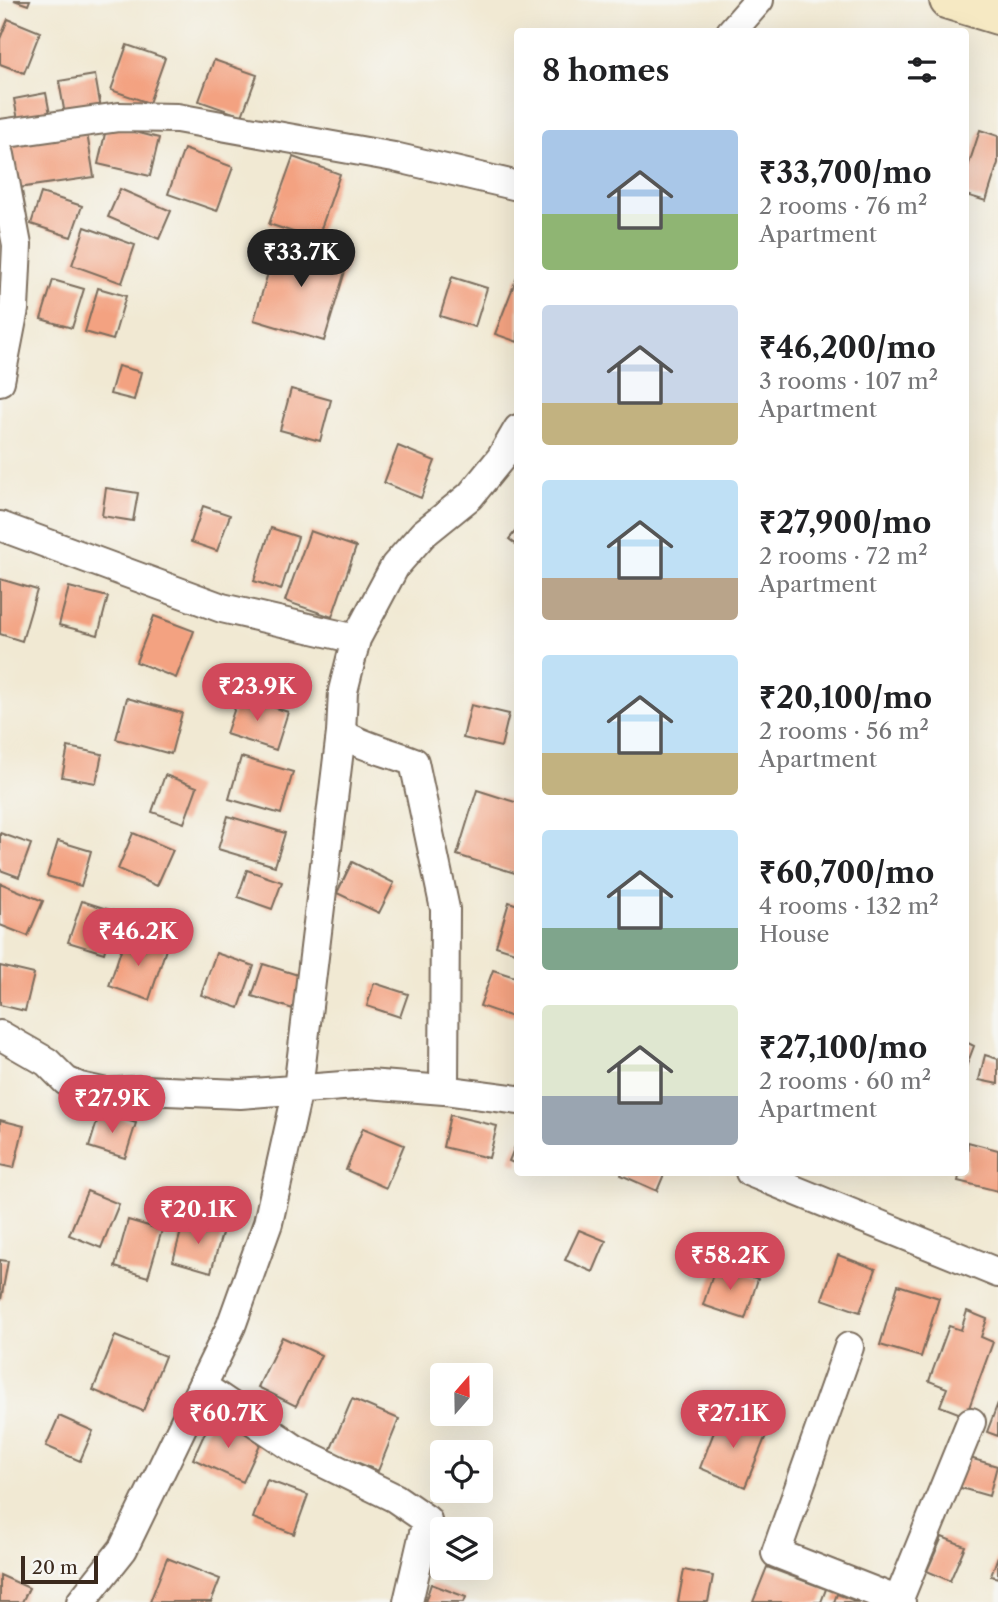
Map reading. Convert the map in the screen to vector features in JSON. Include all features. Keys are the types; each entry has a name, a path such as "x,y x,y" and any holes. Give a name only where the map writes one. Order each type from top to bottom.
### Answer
{"main road":[{"path":"949,0 998,15"}],"street":[{"path":"734,28 759,0"},
{"path":"0,134 119,117 177,118 394,157 514,185"},
{"path":"0,155 17,245 14,309 0,381"},
{"path":"81,1602 123,1549 231,1326 268,1223 298,1089 341,733 343,691 356,639 395,566 423,534 470,496 501,458 514,436"},
{"path":"0,526 222,608 356,639"},
{"path":"341,733 356,743 380,748 414,762 445,909 444,1090"},
{"path":"0,1035 47,1062 66,1080 80,1087 107,1093 143,1090 240,1094 368,1084 514,1099"},
{"path":"760,1176 998,1273"},
{"path":"849,1347 776,1553 899,1601 971,1422"},
{"path":"202,1386 295,1449 395,1498 427,1520 408,1602"}],"building":[{"path":"14,0 30,0 28,5"},
{"path":"8,19 40,32 24,73 0,64 0,39"},
{"path":"127,45 165,58 149,103 111,90"},
{"path":"214,60 257,75 242,116 199,101"},
{"path":"95,75 101,109 65,115 59,81"},
{"path":"46,93 52,125 20,130 14,99"},
{"path":"107,125 159,138 150,176 98,164"},
{"path":"980,130 998,136 998,163 986,201 969,196 969,164"},
{"path":"87,133 94,177 18,188 11,144"},
{"path":"184,149 233,167 217,211 168,194"},
{"path":"293,157 340,174 317,240 269,224"},
{"path":"120,189 171,211 159,239 108,217"},
{"path":"41,193 82,206 71,237 31,224"},
{"path":"85,227 135,245 122,283 72,265"},
{"path":"279,236 349,258 324,341 254,320"},
{"path":"452,277 487,288 475,327 440,316"},
{"path":"53,280 84,289 72,328 41,319"},
{"path":"514,284 514,341 495,334"},
{"path":"98,288 126,296 113,340 85,332"},
{"path":"118,366 141,372 134,400 110,394"},
{"path":"291,389 331,400 320,441 280,430"},
{"path":"398,446 435,461 421,498 384,483"},
{"path":"106,488 138,493 133,521 102,516"},
{"path":"203,506 230,515 217,551 191,542"},
{"path":"271,528 298,537 281,590 254,581"},
{"path":"310,531 356,547 332,617 285,601"},
{"path":"0,579 37,590 22,641 0,634"},
{"path":"69,587 108,597 98,635 59,625"},
{"path":"154,616 194,631 176,678 136,662"},
{"path":"239,696 288,712 276,750 226,734"},
{"path":"127,698 182,713 171,754 116,739"},
{"path":"471,705 509,714 501,747 463,738"},
{"path":"68,747 102,754 96,783 62,777"},
{"path":"241,757 293,772 281,814 229,799"},
{"path":"165,775 197,787 184,823 152,812"},
{"path":"477,790 514,802 514,873 457,855"},
{"path":"228,816 285,833 275,866 218,849"},
{"path":"0,833 31,844 19,877 0,870"},
{"path":"133,833 173,850 157,886 118,869"},
{"path":"58,841 91,851 81,886 47,876"},
{"path":"352,862 394,883 379,913 337,893"},
{"path":"247,870 282,882 272,909 238,897"},
{"path":"0,883 43,901 28,936 0,925"},
{"path":"82,901 116,912 104,953 68,942"},
{"path":"509,902 514,904 514,952 496,946"},
{"path":"126,935 166,949 149,1000 109,986"},
{"path":"216,953 254,966 239,1008 201,995"},
{"path":"263,964 304,977 293,1009 252,996"},
{"path":"0,966 34,974 25,1011 0,1005"},
{"path":"493,970 514,977 514,1018 480,1006"},
{"path":"374,983 408,994 400,1017 367,1006"},
{"path":"969,1044 974,1046 969,1059"},
{"path":"985,1055 998,1059 998,1084 979,1080"},
{"path":"100,1112 136,1123 125,1158 89,1147"},
{"path":"450,1115 497,1126 489,1158 443,1147"},
{"path":"0,1120 24,1126 14,1168 0,1165"},
{"path":"363,1128 404,1145 386,1188 346,1170"},
{"path":"969,1142 998,1150 998,1191 958,1181 959,1176 969,1176"},
{"path":"514,1149 514,1163 509,1161"},
{"path":"623,1176 663,1176 657,1191"},
{"path":"87,1191 119,1204 101,1248 69,1235"},
{"path":"128,1220 162,1230 148,1277 115,1267"},
{"path":"184,1220 223,1230 211,1272 173,1261"},
{"path":"579,1230 606,1241 593,1272 565,1260"},
{"path":"838,1255 876,1269 860,1312 822,1299"},
{"path":"0,1260 8,1261 1,1300 0,1300"},
{"path":"716,1265 758,1279 745,1319 703,1305"},
{"path":"898,1285 939,1298 921,1357 880,1345"},
{"path":"967,1311 987,1319 981,1337 993,1342 966,1416 940,1406 947,1388 929,1381 949,1326 961,1330"},
{"path":"115,1336 165,1356 143,1411 93,1390"},
{"path":"282,1337 321,1355 296,1406 258,1387"},
{"path":"352,1399 399,1419 378,1471 330,1451"},
{"path":"998,1403 998,1436 987,1432"},
{"path":"721,1414 767,1433 745,1487 700,1468"},
{"path":"59,1416 93,1431 80,1461 46,1446"},
{"path":"212,1417 262,1440 243,1482 193,1459"},
{"path":"963,1456 997,1466 989,1496 954,1486"},
{"path":"267,1480 308,1495 294,1534 253,1518"},
{"path":"942,1537 965,1546 950,1581 927,1571"},
{"path":"998,1556 998,1578 991,1576"},
{"path":"167,1558 220,1579 211,1602 150,1602"},
{"path":"767,1567 826,1589 821,1602 753,1602"},
{"path":"684,1570 713,1576 708,1602 678,1602"},
{"path":"0,1575 29,1588 22,1602 0,1602"},
{"path":"431,1584 466,1597 464,1602 425,1602"},
{"path":"837,1594 858,1602 834,1602"}]}
